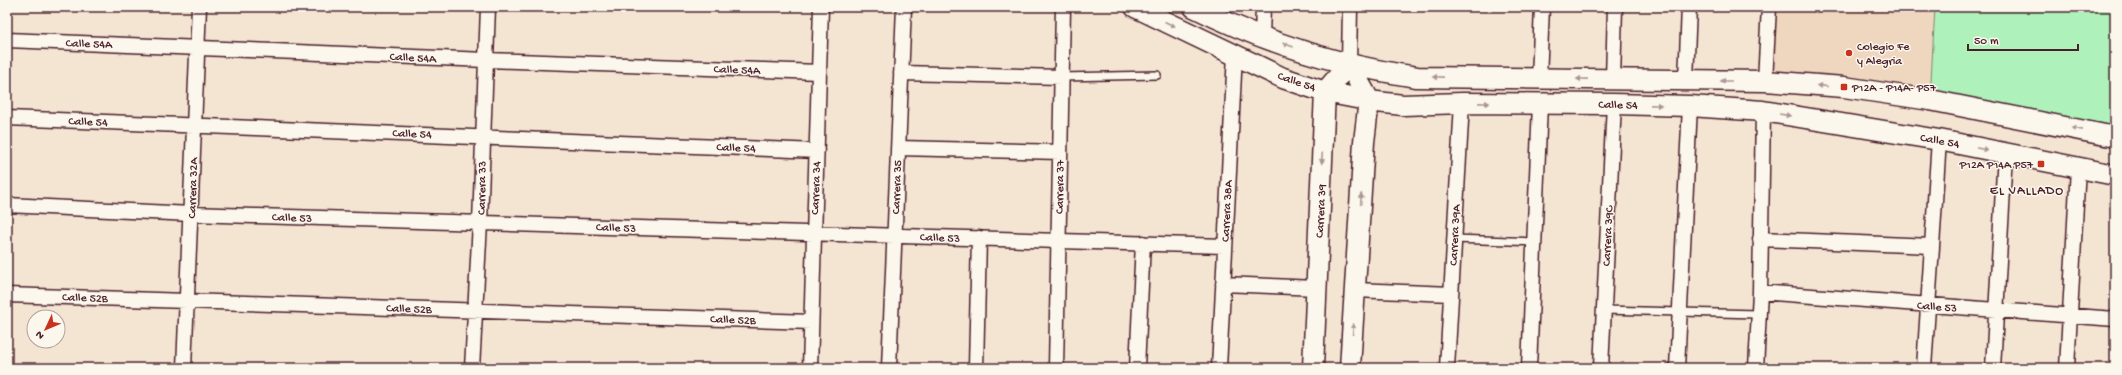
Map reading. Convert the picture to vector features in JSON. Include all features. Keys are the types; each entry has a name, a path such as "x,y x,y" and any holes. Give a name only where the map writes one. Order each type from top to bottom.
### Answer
{"main road":[{"name":"Calle 54","path":"1135,7 1283,78 1325,92 1369,100 1403,105 1462,103 1614,104 1690,106 1764,111 1939,140 2115,175"},
{"name":"Calle 54","path":"1194,7 1262,36 1306,52 1380,72 1417,77 1765,81 1844,87 1930,100 2115,137"},
{"path":"1325,92 1349,64 1369,100 1364,142 1349,365"},
{"path":"1283,78 1296,83 1307,91 1316,102 1321,114 1324,129"},
{"name":"Carrera 39","path":"1316,364 1316,288 1325,92"},
{"path":"1364,142 1369,127 1378,116 1389,109 1403,105"}],"street":[{"name":"Carrera 32A","path":"184,368 199,7"},
{"name":"Carrera 33","path":"472,368 480,223 482,136 488,7"},
{"name":"Carrera 34","path":"810,368 821,7"},
{"name":"Carrera 35","path":"889,368 904,7"},
{"name":"Carrera 37","path":"1056,368 1063,7"},
{"path":"1262,36 1263,7"},
{"path":"1349,64 1350,7"},
{"path":"1539,78 1542,7"},
{"path":"1613,80 1615,7"},
{"path":"1686,80 1689,7"},
{"path":"1765,81 1769,7"},
{"name":"Calle 54A","path":"7,40 819,72"},
{"name":"Carrera 38A","path":"1219,368 1222,284 1235,54"},
{"path":"901,73 1061,77"},
{"name":"Carrera 39A","path":"1447,368 1462,103"},
{"path":"1529,368 1536,242 1540,104"},
{"name":"Carrera 39C","path":"1601,368 1614,104"},
{"path":"1676,368 1690,106"},
{"path":"1756,368 1757,314 1760,292 1764,111"},
{"name":"Calle 54","path":"7,118 482,136 816,151"},
{"path":"1924,368 1930,305 1932,246 1939,140"},
{"path":"898,148 1060,152"},
{"path":"1993,368 2005,153"},
{"path":"2067,368 2078,168"},
{"name":"Calle 53","path":"7,205 191,214 1224,246"},
{"path":"976,368 979,238"},
{"path":"1760,239 1932,246"},
{"path":"1137,368 1143,243"},
{"path":"1222,284 1316,288"},
{"path":"1355,290 1451,294"},
{"name":"Calle 53","path":"1760,292 2115,319"},
{"name":"Calle 52B","path":"7,295 811,322"}],"lane":[{"path":"1061,77 1157,75"},
{"path":"1454,239 1536,242"},
{"path":"1604,310 1757,314"}],"shaded area":[{"name":"Colegio Fe y Alegria","path":"1769,7 1935,7 1930,100 1765,81"}],"green space":[{"path":"1935,7 2115,7 2115,137 1930,100"}],"place":[{"name":"Colegio Fe y Alegria","path":"1849,53"},
{"name":"P12A - P14A- P57","path":"1844,87"},
{"name":"P12A P14A P57","path":"2041,164"}],"district":[{"name":"EL VALLADO","path":"2027,189"}]}
